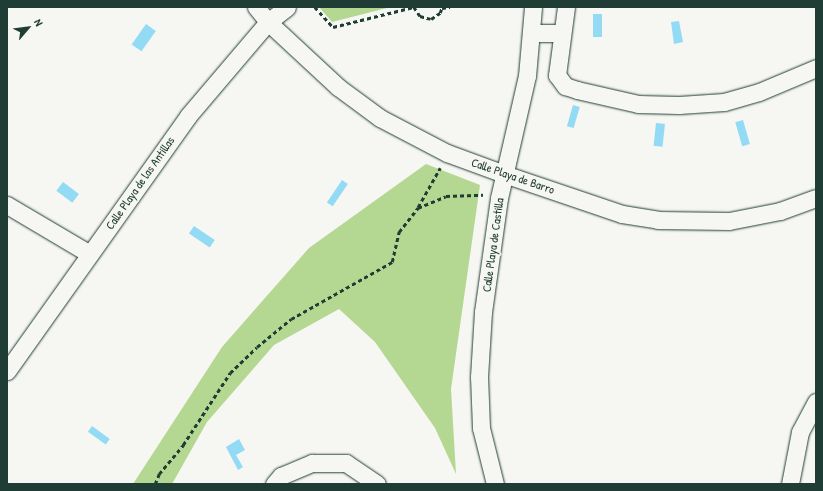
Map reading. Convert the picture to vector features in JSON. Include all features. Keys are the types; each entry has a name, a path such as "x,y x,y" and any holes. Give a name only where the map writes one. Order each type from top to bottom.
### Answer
{"street":[{"name":"Calle Playa de Barro","path":"256,7 268,22 338,86 380,118 448,153 504,174 622,214 658,220 729,221 780,211 816,198"},
{"name":"Calle Playa de las Antillas","path":"7,371 188,116 268,22 287,7"},
{"name":"Calle Playa de Castilla","path":"495,484 482,428 479,377 483,312 499,198 527,76 532,33 533,7"},
{"path":"566,7 561,33 557,75 565,86 638,104 679,106 724,102 759,92 816,68"},
{"path":"532,33 561,33"},
{"path":"7,205 90,254"},
{"path":"790,484 800,432 816,402"},
{"path":"274,484 281,476 312,463 346,463 377,484"}],"path":[{"path":"315,7 332,27 414,7 420,16 431,19 440,13 442,8 450,7"},
{"path":"155,484 159,474 183,445 230,373 290,319 392,262 399,232 418,208 448,153"},
{"path":"418,208 446,196 473,194 499,198"}],"green space":[{"path":"319,7 391,7 332,22"},
{"path":"426,164 480,185 451,389 456,474 435,428 375,342 339,309 274,345 207,422 172,484 133,484 222,347 309,248"}],"water":[{"path":"593,14 602,14 602,37 593,37"},
{"path":"679,21 683,42 674,44 671,22"},
{"path":"146,24 156,31 141,51 132,44"},
{"path":"573,105 580,107 574,128 567,126"},
{"path":"743,120 750,144 742,146 735,122"},
{"path":"656,123 665,124 663,147 654,146"},
{"path":"342,180 348,184 333,206 327,202"},
{"path":"63,182 79,194 72,203 56,191"},
{"path":"194,226 215,240 210,247 189,233"},
{"path":"92,426 110,439 106,445 88,432"},
{"path":"239,439 245,450 236,455 243,467 238,470 226,447"}]}
